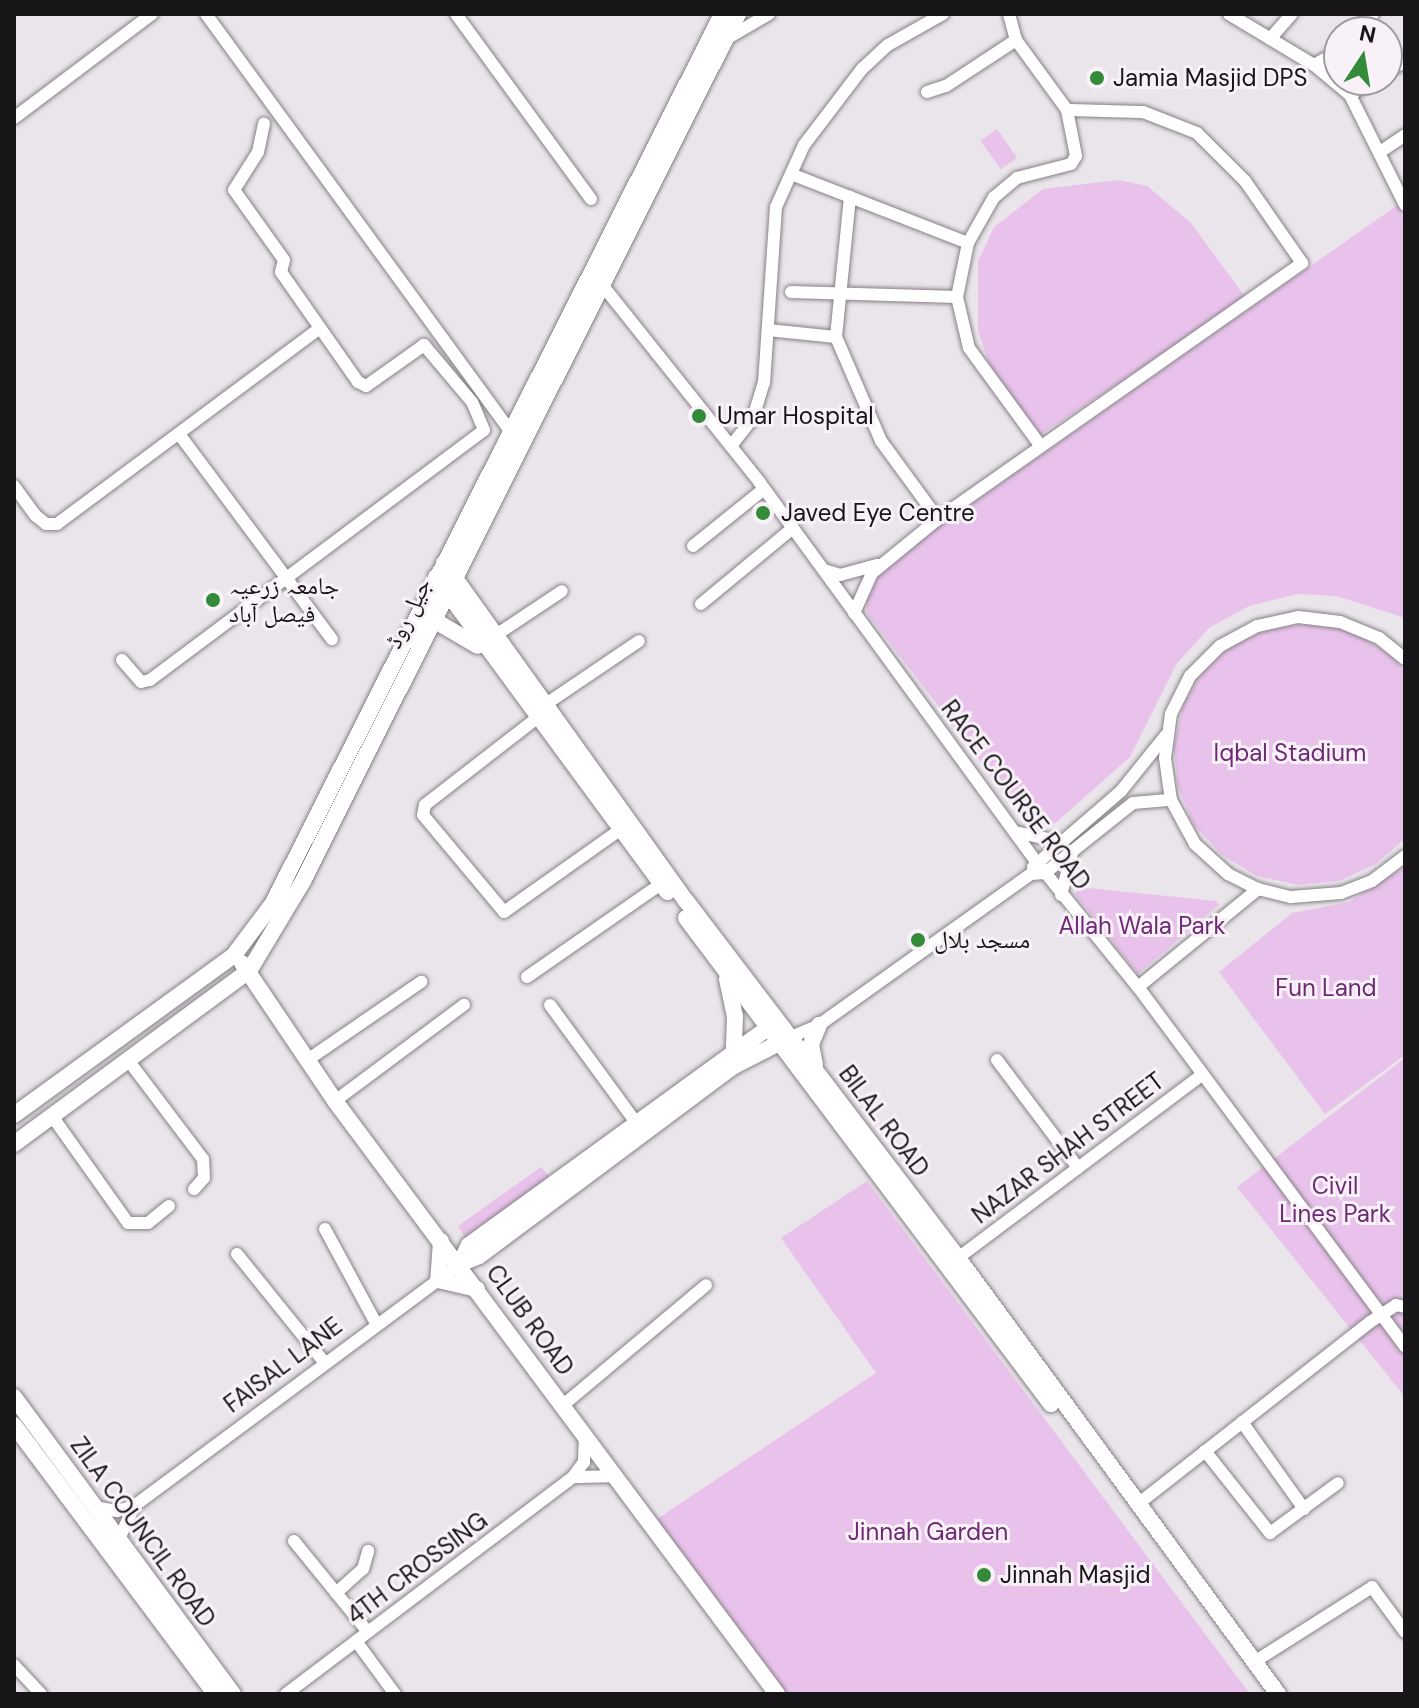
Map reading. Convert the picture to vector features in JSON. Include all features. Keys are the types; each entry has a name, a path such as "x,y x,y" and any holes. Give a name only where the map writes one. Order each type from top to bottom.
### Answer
{"main road":[{"name":"جیل روڈ","path":"14,1115 234,955 273,903 596,278 722,14"},
{"name":"جیل روڈ","path":"14,1144 249,971 303,881 432,619 444,577 508,428 596,278 738,14"},
{"name":"BILAL ROAD","path":"444,577 496,635 541,711 620,830 725,972 773,1023"},
{"name":"BILAL ROAD","path":"444,577 490,654 541,711 687,902 812,1078 1267,1694"},
{"path":"432,619 490,654"},
{"name":"CLUB ROAD","path":"234,955 249,971 335,1101 616,1476 765,1686 777,1694"},
{"path":"725,972 735,1016 734,1049"},
{"name":"FAISAL LANE","path":"460,1264 469,1245 773,1023"},
{"path":"812,1078 811,1044 819,1025"},
{"name":"FAISAL LANE","path":"460,1264 479,1256 762,1050 784,1039"},
{"path":"762,1050 812,1078"},
{"name":"BILAL ROAD","path":"812,1078 958,1258 1278,1694"},
{"path":"441,1241 438,1280 478,1290"},
{"name":"ZILA COUNCIL ROAD","path":"14,1397 233,1694"},
{"name":"ZILA COUNCIL ROAD","path":"14,1425 215,1694"}],"street":[{"path":"14,118 152,14"},
{"path":"206,14 508,428"},
{"path":"456,14 591,199"},
{"path":"726,39 769,14"},
{"path":"731,446 756,406 768,330 771,237 776,207 791,174 842,89 888,45 943,14"},
{"path":"1009,14 1016,40 1067,110 1076,156 1071,164 1017,178 994,197 968,243 957,297 969,348 1040,445"},
{"path":"1229,14 1323,72"},
{"path":"1270,39 1292,14"},
{"path":"927,92 946,86 1016,40"},
{"path":"1314,65 1323,60"},
{"path":"1351,96 1404,199"},
{"path":"854,613 865,585 884,562 938,519 1302,263 1245,181 1197,133 1143,112 1067,110"},
{"path":"122,660 141,682 150,680 481,437 485,426 431,348 419,347 362,387 281,272 284,260 234,190 258,152 264,124"},
{"path":"1380,152 1405,135"},
{"path":"791,174 968,243"},
{"path":"850,197 836,337 881,441 938,519"},
{"name":"RACE COURSE ROAD","path":"596,278 764,489 1061,895 1138,987 1405,1347"},
{"path":"791,292 957,297"},
{"path":"14,486 35,515 46,524 57,524 320,328"},
{"path":"768,330 836,337"},
{"path":"179,434 332,639"},
{"path":"693,546 764,489"},
{"path":"701,604 793,528"},
{"path":"824,570 854,573 884,562"},
{"path":"496,635 562,591"},
{"path":"1031,874 1035,860 1062,842 1142,770 1166,734 1180,694 1204,660 1257,626 1298,617 1340,622 1379,638 1405,659"},
{"path":"620,830 504,912 423,815 425,805 541,711 639,641"},
{"path":"1166,734 1171,800 1205,855 1258,889 1299,897 1341,893 1372,881 1405,856"},
{"path":"784,1039 819,1025 1031,874 1045,873 1139,800 1171,800"},
{"path":"1015,832 1062,842"},
{"path":"1061,895 1072,853"},
{"path":"527,977 661,884"},
{"path":"1138,987 1258,889"},
{"path":"306,1061 421,982"},
{"path":"335,1101 464,1005"},
{"path":"550,1005 637,1124"},
{"path":"128,1060 203,1159 204,1178 194,1189"},
{"path":"997,1060 1078,1168"},
{"name":"NAZAR SHAH STREET","path":"958,1258 1203,1074"},
{"path":"52,1116 128,1223 148,1223 169,1206"},
{"path":"325,1229 377,1325"},
{"path":"237,1254 325,1363"},
{"name":"FAISAL LANE","path":"118,1541 134,1506 460,1264"},
{"path":"562,1406 706,1285"},
{"path":"1138,1504 1382,1315 1396,1305 1405,1307"},
{"path":"1242,1422 1304,1509"},
{"path":"585,1435 586,1453 573,1477 616,1476"},
{"path":"1205,1451 1270,1533 1338,1483"},
{"name":"4TH CROSSING","path":"286,1694 573,1477"},
{"path":"94,1507 117,1511 134,1506"},
{"path":"294,1541 368,1632"},
{"path":"336,1593 363,1569 368,1551"},
{"path":"1254,1662 1372,1587 1405,1632"},
{"path":"356,1641 395,1694"},
{"path":"14,1665 41,1694"}],"green space":[{"path":"997,129 1017,158 1001,169 981,140"},
{"path":"1119,180 1147,186 1191,223 1246,298 1040,435 990,366 978,331 978,261 994,227 1043,189"},
{"path":"1399,204 1405,226 1405,618 1337,596 1297,594 1249,606 1209,628 1177,663 1130,757 1052,826 1036,827 1016,808 867,613 867,588 879,569"},
{"name":"Iqbal Stadium","path":"1313,624 1353,632 1388,653 1405,672 1405,839 1376,864 1339,881 1298,885 1257,876 1222,855 1194,825 1178,787 1174,746 1183,706 1203,671 1234,644 1272,628"},
{"name":"Fun Land","path":"1405,867 1405,1055 1325,1114 1219,972 1292,913 1349,902"},
{"name":"Allah Wala Park","path":"1078,887 1216,901 1219,905 1138,974 1075,894"},
{"name":"Civil Lines Park","path":"1405,1058 1405,1397 1237,1187"},
{"path":"541,1167 550,1177 466,1239 458,1226"},
{"name":"Jinnah Garden","path":"867,1181 1250,1694 780,1694 651,1523 876,1373 781,1238"}],"place":[{"name":"Jamia Masjid DPS","path":"1097,78"},
{"name":"Umar Hospital","path":"699,416"},
{"name":"Javed Eye Centre","path":"763,513"},
{"name":"جامعہ زرعیہ فیصل آباد","path":"213,600"},
{"name":"مسجد بلال","path":"918,940"},
{"name":"Jinnah Masjid","path":"984,1575"}]}
